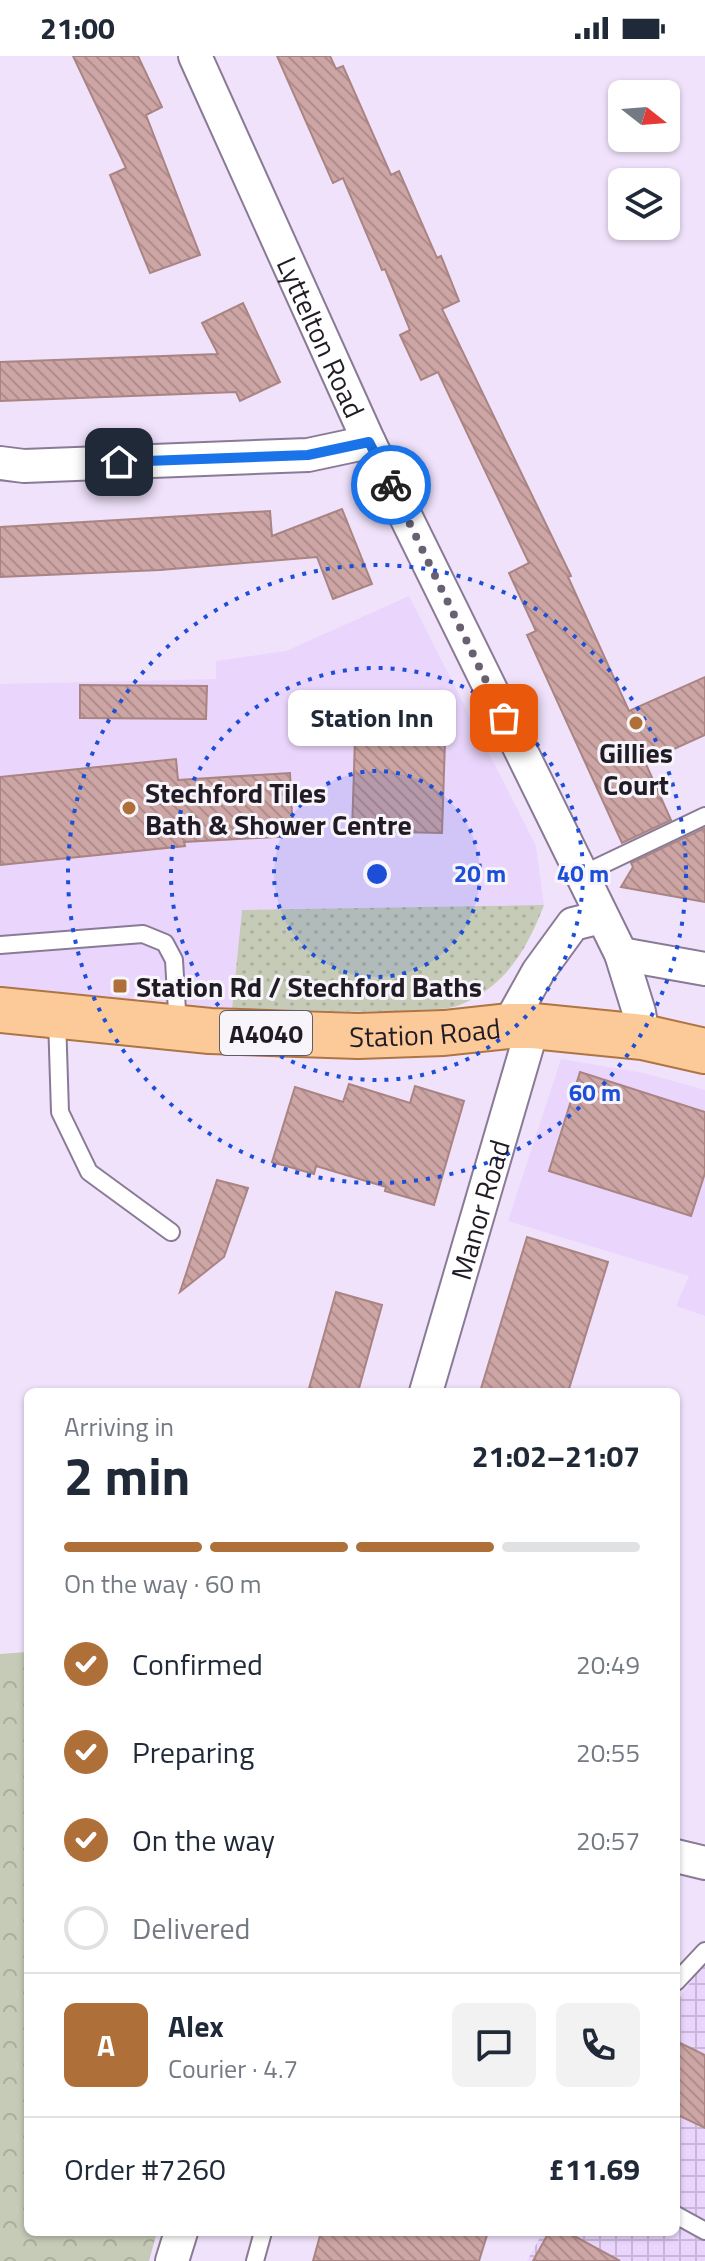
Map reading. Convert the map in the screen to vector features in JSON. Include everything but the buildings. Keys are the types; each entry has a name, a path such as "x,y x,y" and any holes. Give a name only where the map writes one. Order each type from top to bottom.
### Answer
{"main road":[{"name":"Station Road","path":"0,1010 178,1028 358,1036 521,1026 643,1037 705,1051"}],"street":[{"name":"Lyttelton Road","path":"195,56 369,442 621,954 639,1012 643,1037"},
{"path":"0,463 24,466 308,455 369,442"},
{"path":"521,1026 538,972 573,924 601,917"},
{"path":"621,954 705,969"},
{"name":"Manor Road","path":"427,1388 521,1026"},
{"path":"680,1857 705,1863"},
{"path":"172,2261 180,2236"}],"lane":[{"path":"581,875 705,816"},
{"path":"0,945 143,934 165,943 174,960 178,1028"},
{"path":"57,1016 60,1112 89,1172 171,1232"},
{"path":"680,1978 705,1951"},
{"path":"680,2217 705,2231"},
{"path":"255,2261 262,2236"}],"shaded area":[{"path":"409,596 536,846 544,905 242,910 232,1009 0,986 0,684 216,679 216,661 286,651"},
{"path":"561,1059 644,1073 705,1090 705,1316 676,1306 689,1276 508,1221"},
{"path":"705,1961 705,2261 527,2261 541,2236 680,2236 680,1997"}],"green space":[{"path":"544,905 522,951 502,977 476,997 455,1007 371,1011 232,1009 242,910"},
{"path":"24,1652 24,2236 156,2236 149,2261 0,2261 0,1654"}],"way so far":[{"path":"391,485 504,718"}],"place":[{"name":"Station Inn","path":"504,718"},
{"name":"Gillies Court","path":"636,723"},
{"name":"Stechford Tiles Bath & Shower Centre","path":"129,808"},
{"name":"Station Rd / Stechford Baths","path":"120,986"}],"route":[{"path":"119,462 308,455 369,442 391,485"}]}
